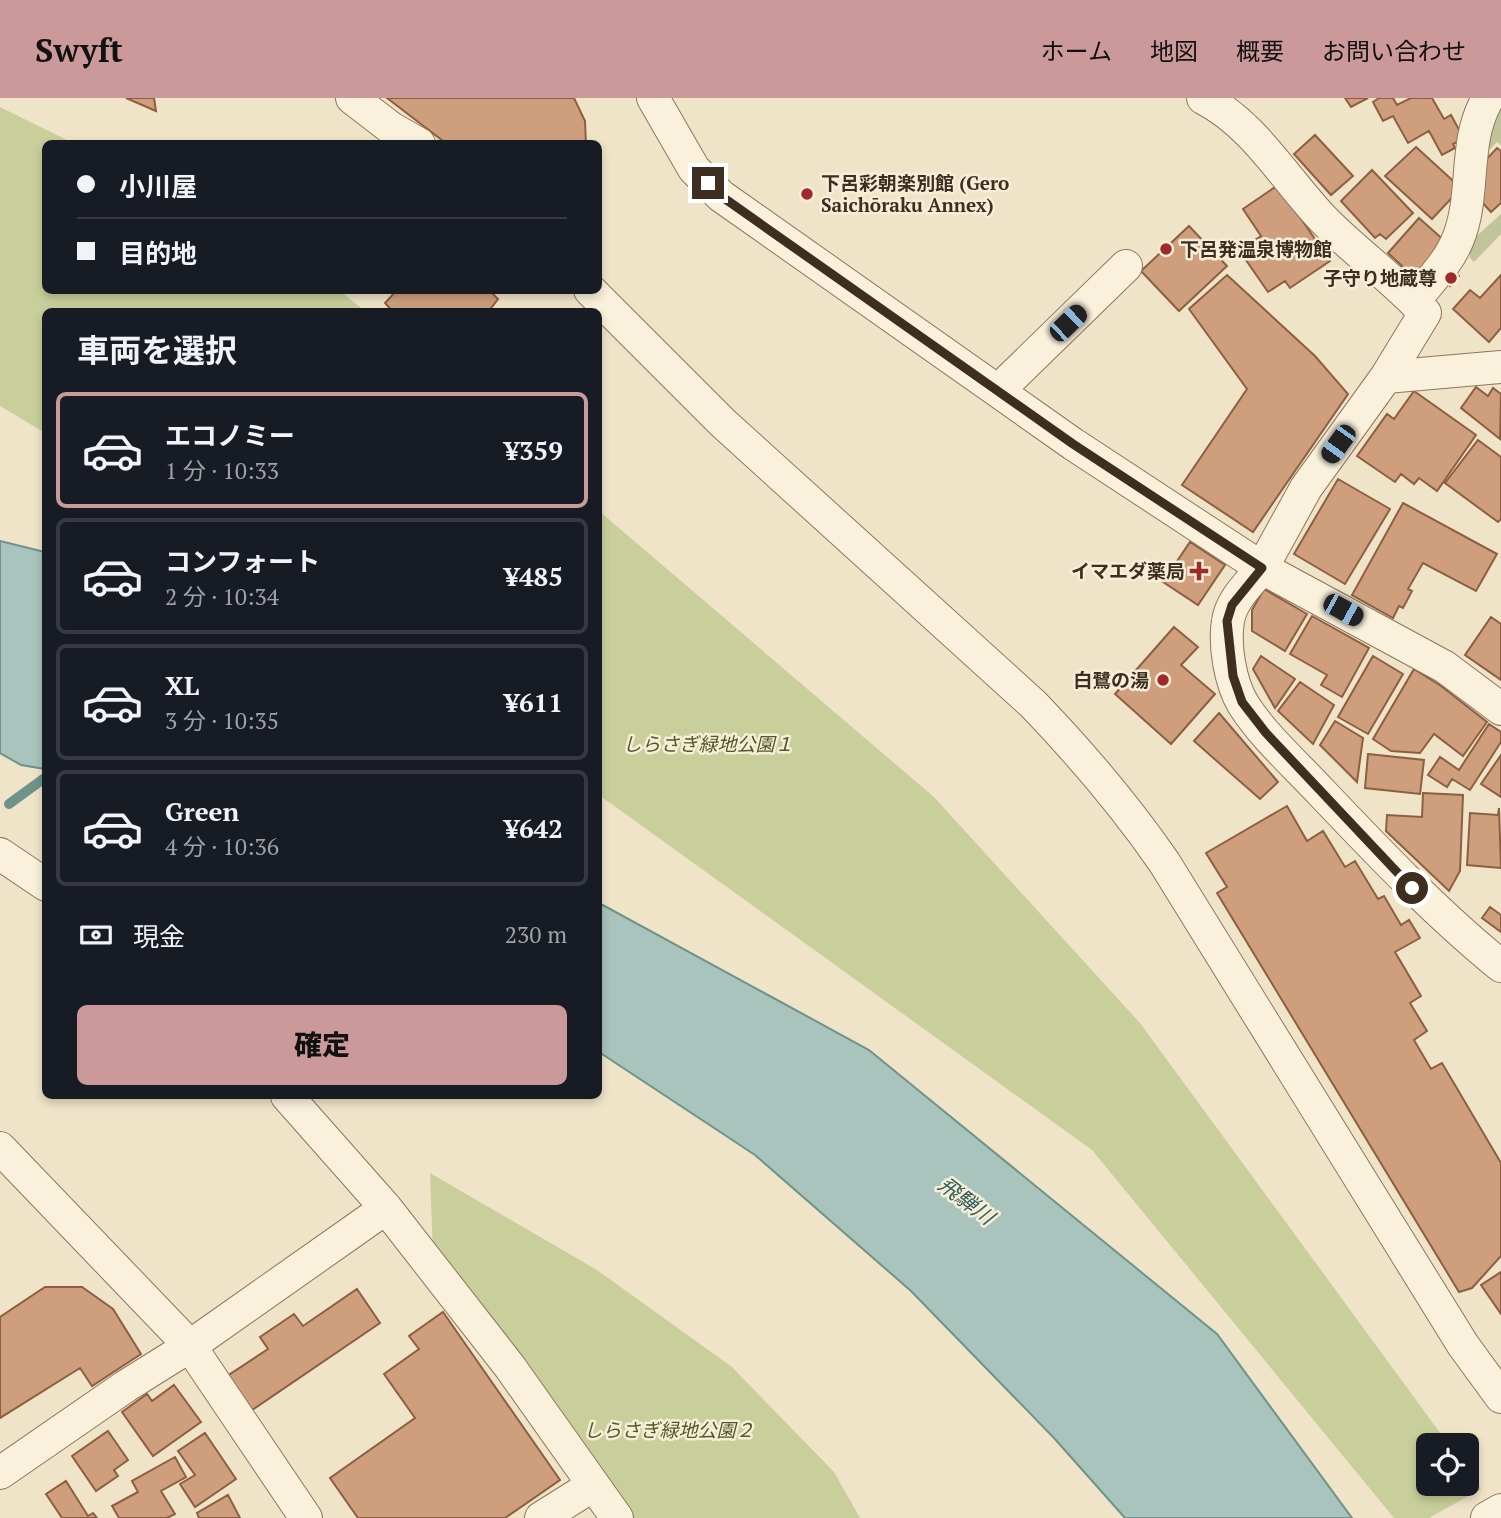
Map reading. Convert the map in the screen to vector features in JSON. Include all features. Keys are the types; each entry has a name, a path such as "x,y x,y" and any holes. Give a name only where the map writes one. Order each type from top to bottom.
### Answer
{"street":[{"path":"352,98 391,128 412,140"},
{"path":"653,98 694,169 721,196 1073,444 1262,568 1445,667 1501,709"},
{"path":"1203,98 1239,123 1324,219 1425,313 1385,377 1306,488 1262,568 1232,605 1227,621 1233,676 1242,702 1266,733 1412,888 1501,966"},
{"path":"1414,301 1451,253 1459,238 1465,211 1475,126 1486,102"},
{"path":"1000,392 1009,380 1126,266"},
{"path":"594,294 723,423 1033,704 1081,753 1126,807 1164,862 1463,1345 1501,1397"},
{"path":"1385,377 1501,368"},
{"path":"0,854 42,882"},
{"path":"290,1099 386,1208 510,1367 617,1518"},
{"path":"0,1148 190,1346 306,1518"},
{"path":"0,1473 190,1346 386,1208"},
{"path":"541,1518 592,1486"},
{"path":"1487,1518 1501,1510"}],"green space":[{"path":"1496,98 1501,98 1501,145 1497,142 1482,157"},
{"path":"0,107 67,140 42,140 42,294 344,294 361,308 42,308 42,431 0,406"},
{"path":"1501,214 1501,234 1474,262 1470,258 1470,242"},
{"name":"しらさぎ緑地公園１","path":"602,514 934,797 1140,1023 1440,1433 1416,1433 1416,1496 1468,1496 1429,1518 1394,1518 1092,1150 602,797"},
{"name":"しらさぎ緑地公園２","path":"430,1173 597,1270 732,1367 834,1472 860,1518 621,1518 433,1257"}],"water":[{"path":"0,541 42,551 42,768 21,765 0,753"},
{"name":"飛騨川","path":"602,905 869,1050 1217,1334 1352,1518 1125,1518 1054,1438 911,1291 755,1155 602,1054"}],"building":[{"path":"126,98 154,98 156,111"},
{"path":"387,98 574,98 585,121 586,140 442,140"},
{"path":"1345,98 1368,98 1351,107"},
{"path":"1379,98 1393,98 1397,105 1411,98 1432,98 1444,119 1451,115 1464,139 1453,144 1455,148 1442,155 1429,131 1408,143 1393,116 1383,121 1373,102"},
{"path":"1315,135 1353,176 1331,195 1294,154"},
{"path":"1416,147 1461,188 1432,219 1385,176"},
{"path":"1497,148 1501,151 1501,203 1491,212 1480,200 1481,165"},
{"path":"1372,170 1413,213 1386,239 1380,234 1375,238 1341,201"},
{"path":"1278,185 1330,261 1290,288 1285,281 1268,292 1239,250 1261,236 1243,209"},
{"path":"1419,218 1446,242 1414,277 1388,253"},
{"path":"1189,226 1227,266 1179,311 1141,271"},
{"name":"子守り地蔵尊","path":"1453,270 1459,276 1450,286 1443,279"},
{"path":"1227,275 1315,356 1348,394 1253,532 1182,485 1247,389 1189,309"},
{"path":"1501,275 1501,328 1489,342 1453,309 1470,290 1480,298"},
{"path":"393,294 493,294 498,299 491,308 389,308 385,303"},
{"path":"1476,387 1488,396 1493,388 1501,394 1500,439 1461,408"},
{"path":"1414,391 1476,435 1437,491 1419,478 1414,484 1401,474 1395,482 1357,456 1387,414 1394,419"},
{"path":"1478,440 1501,457 1501,519 1498,522 1445,483"},
{"path":"1338,479 1390,509 1345,584 1294,554"},
{"path":"1403,503 1497,554 1476,591 1423,563 1408,589 1412,591 1403,608 1399,606 1393,618 1352,595"},
{"path":"1190,542 1225,565 1198,605 1163,582"},
{"path":"1264,589 1307,614 1285,651 1252,631 1252,610"},
{"path":"1312,616 1369,648 1342,697 1321,685 1327,675 1290,654"},
{"path":"1491,617 1501,624 1501,680 1465,655"},
{"name":"白鷺の湯","path":"1174,627 1198,647 1181,665 1215,694 1171,744 1115,694"},
{"path":"1261,656 1295,679 1275,708 1253,669"},
{"path":"1373,656 1403,674 1368,734 1338,717"},
{"path":"1414,669 1441,686 1487,722 1463,756 1434,734 1420,753 1391,751 1373,739"},
{"path":"1300,682 1334,705 1313,744 1278,711"},
{"path":"1219,713 1278,782 1260,799 1194,741"},
{"path":"1335,721 1363,738 1357,782 1320,745"},
{"path":"1489,724 1501,732 1501,742 1470,790 1452,779 1447,787 1428,775 1440,757 1459,770"},
{"path":"1368,754 1424,760 1420,794 1365,788"},
{"path":"1501,755 1501,797 1481,784"},
{"path":"1423,793 1463,795 1460,871 1449,891 1386,831 1387,815 1422,817"},
{"path":"1287,806 1307,841 1323,831 1345,867 1355,861 1378,899 1384,896 1401,925 1409,920 1420,938 1395,952 1421,996 1410,1003 1427,1031 1414,1040 1431,1069 1442,1063 1501,1163 1501,1256 1472,1288 1459,1292 1217,893 1227,887 1206,853"},
{"path":"1499,808 1501,868 1467,865 1470,813 1498,815"},
{"path":"1490,907 1501,915 1501,932 1482,918"},
{"path":"1501,1272 1501,1314 1481,1285"},
{"path":"45,1287 82,1287 113,1309 141,1354 92,1386 80,1368 0,1418 0,1317"},
{"path":"357,1289 380,1323 236,1421 212,1386 268,1349 260,1337 294,1314 303,1326"},
{"path":"443,1312 560,1480 505,1518 358,1518 330,1478 415,1418 384,1374 419,1349 409,1336"},
{"path":"174,1385 201,1422 153,1456 122,1412 147,1394 152,1401"},
{"path":"108,1431 128,1460 114,1470 118,1476 96,1491 72,1456"},
{"path":"205,1433 236,1479 195,1507 180,1484 195,1475 178,1451"},
{"path":"175,1457 186,1477 161,1491 175,1514 167,1518 119,1518 112,1506 138,1492 132,1481"},
{"path":"66,1481 88,1516 93,1513 97,1518 62,1518 46,1494"},
{"path":"228,1495 240,1518 199,1518 197,1513"}],"waterway":[{"path":"9,804 42,780"}],"place":[{"name":"下呂彩朝楽別館 (Gero Saichōraku Annex)","path":"807,194"},
{"name":"下呂発温泉博物館","path":"1166,249"},
{"name":"子守り地蔵尊","path":"1451,278"},
{"name":"イマエダ薬局","path":"1199,571"},
{"name":"白鷺の湯","path":"1163,680"}],"route":[{"path":"708,183 721,196 1073,444 1262,568 1232,605 1227,621 1233,676 1242,702 1266,733 1412,888"}]}
